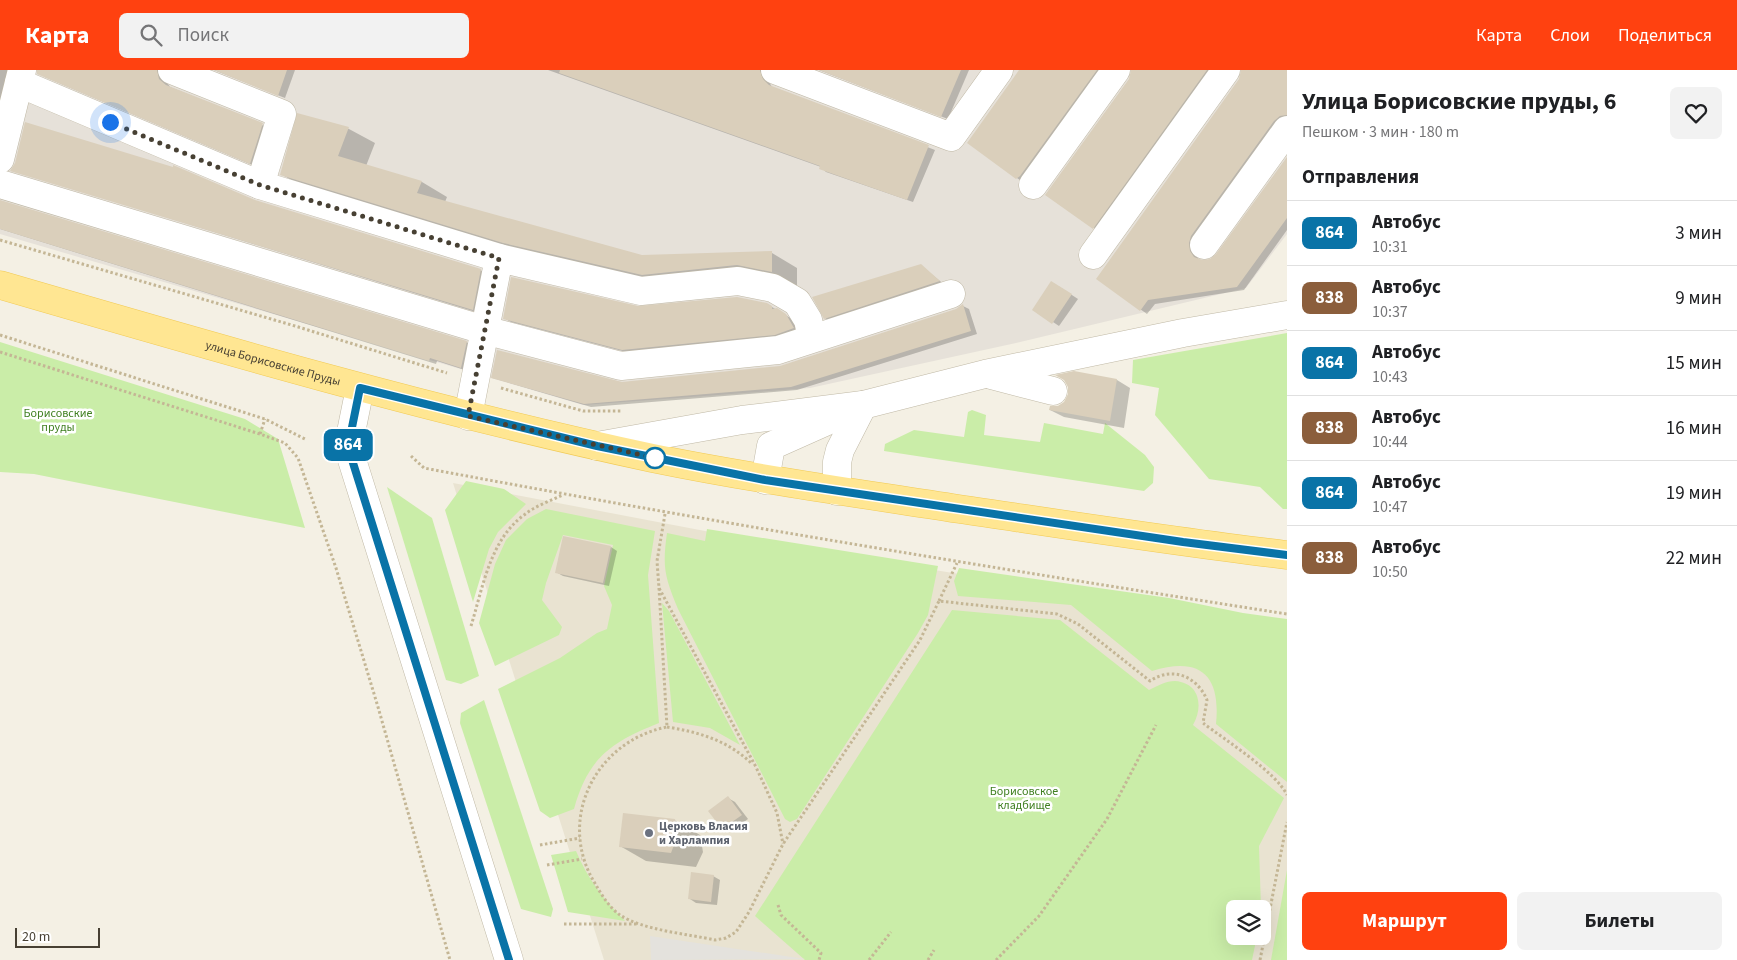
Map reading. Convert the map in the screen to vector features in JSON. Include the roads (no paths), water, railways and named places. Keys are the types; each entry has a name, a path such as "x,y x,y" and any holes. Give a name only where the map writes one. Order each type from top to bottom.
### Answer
{"main road":[{"name":"улица Борисовские Пруды","path":"0,284 283,368 468,416 597,446 765,480 1192,543 1287,555"}],"street":[{"path":"172,70 282,114 260,185"},
{"path":"775,70 951,137 998,70"},
{"path":"1033,185 1116,70"},
{"path":"1093,255 1226,70"},
{"path":"0,160 20,76 260,185 499,258 641,291 738,281 773,288 797,302 808,320 812,338"},
{"path":"1204,246 1287,130"},
{"path":"0,184 484,330 621,366 778,350 951,294"},
{"path":"468,416 499,258"},
{"path":"597,446 742,420 863,405 985,374 1183,333 1287,314"},
{"path":"985,374 1053,391"},
{"path":"360,388 348,447 509,960"},
{"path":"765,480 771,446 863,405"},
{"path":"837,491 837,462 840,450 863,405"}],"place":[{"name":"Церковь Власия и Харлампия","path":"649,833"}],"park label":[{"name":"Борисовские пруды","path":"58,420"},
{"name":"Борисовское кладбище","path":"1024,798"}]}
